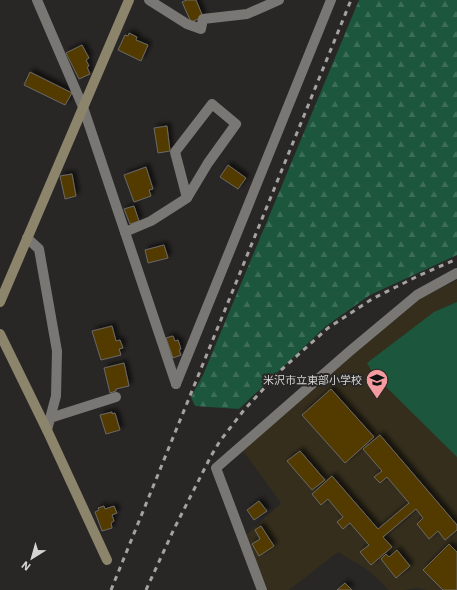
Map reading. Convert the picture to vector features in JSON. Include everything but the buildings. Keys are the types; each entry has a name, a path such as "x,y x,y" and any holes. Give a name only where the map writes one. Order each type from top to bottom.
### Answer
{"street":[{"path":"37,0 84,107 176,384 331,0"},
{"path":"0,302 129,0"},
{"path":"149,0 187,24 201,29 203,19 247,14 279,0"},
{"path":"126,232 151,221 187,198 208,163 236,124 212,104 175,152 187,198"},
{"path":"27,238 39,249 57,351 56,396 48,430"},
{"path":"258,589 216,468 350,351 418,295 457,274"},
{"path":"0,334 48,430 107,560"},
{"path":"50,418 116,397"}],"shaded area":[{"name":"米沢市立東部小学校","path":"457,280 457,590 427,590 417,588 389,590 368,570 338,552 289,590 268,590 246,535 281,503 241,448 421,298"}],"green space":[{"path":"359,0 457,0 457,255 370,295 326,326 239,409 195,406 191,397 203,375"},
{"path":"457,302 457,457 374,375 367,363 434,312"}],"railway":[{"path":"111,590 351,0"},
{"path":"146,590 174,529 220,441 244,410 280,371 328,328 372,299 418,276 457,259"}],"place":[{"name":"米沢市立東部小学校","path":"377,400"}]}
